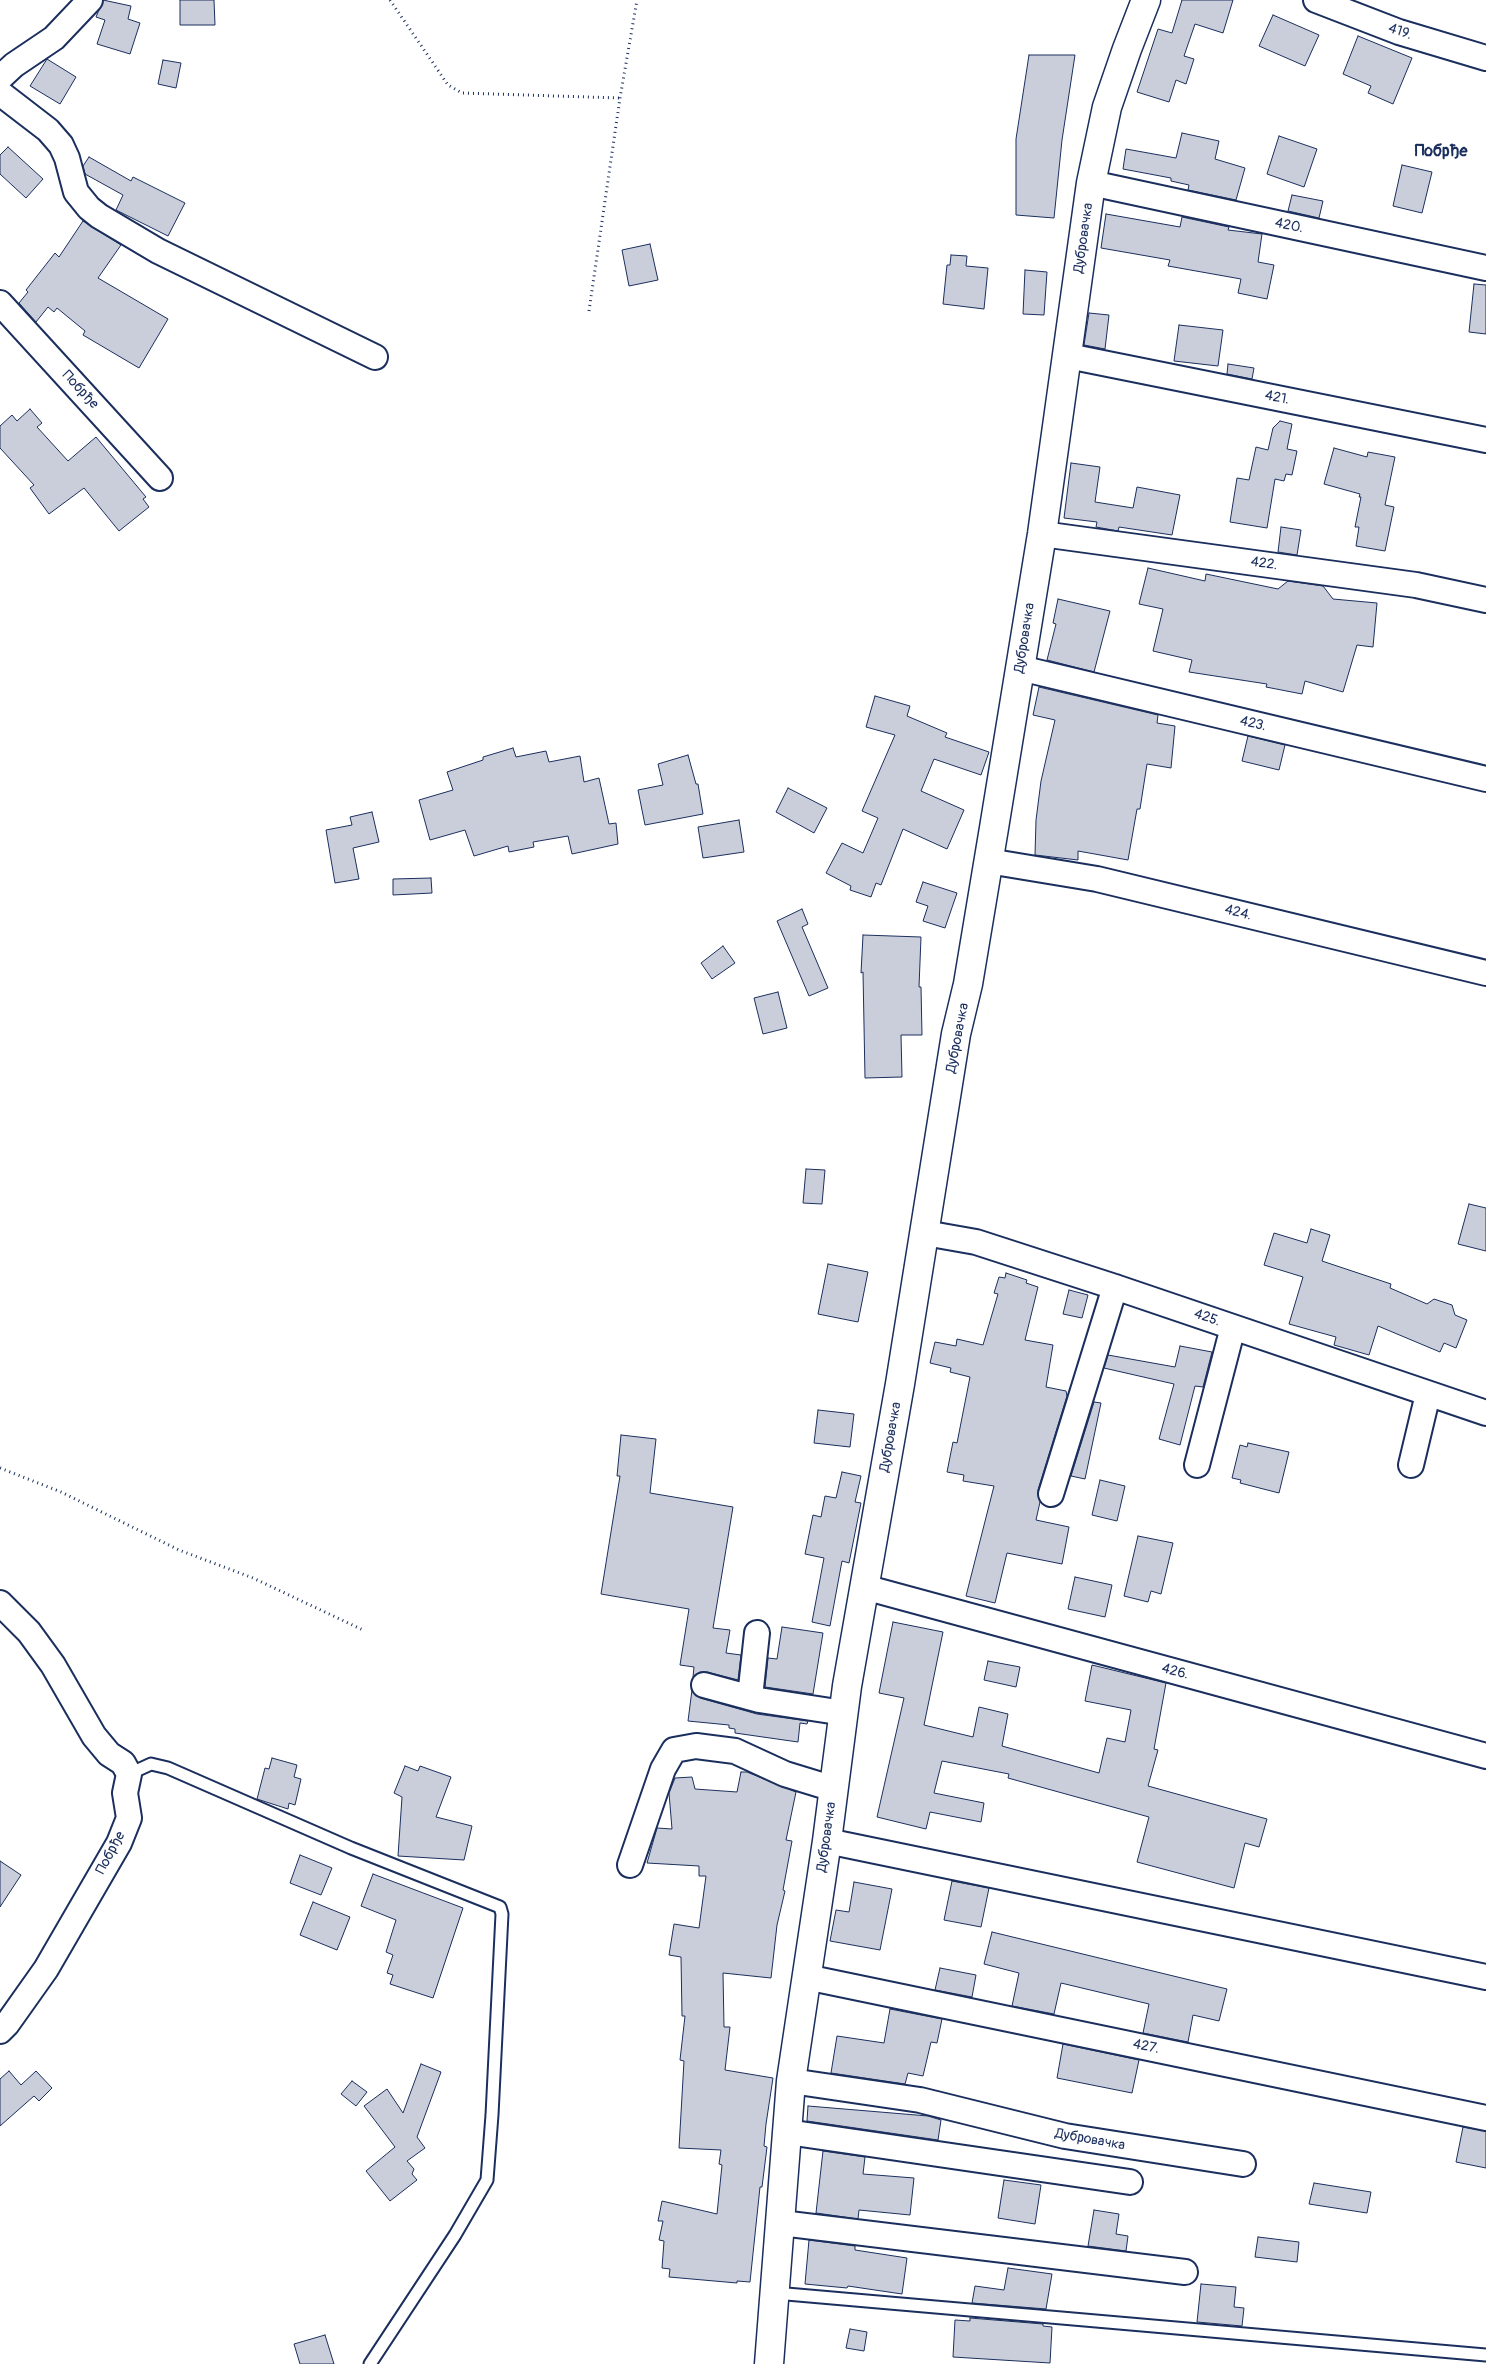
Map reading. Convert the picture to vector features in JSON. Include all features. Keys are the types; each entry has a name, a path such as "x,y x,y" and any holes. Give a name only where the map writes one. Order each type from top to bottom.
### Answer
{"main road":[{"name":"Дубровачка","path":"769,2364 791,2081 828,1841 844,1713 864,1587 925,1233 956,1034 968,984 1042,534 1091,183 1108,107 1126,49 1146,0"}],"street":[{"path":"5,66 54,38 90,0"},
{"name":"419.","path":"1316,0 1399,32 1486,58"},
{"path":"0,94 48,130 61,145 68,158 76,192 99,216 158,251 375,357"},
{"name":"420.","path":"1091,183 1486,268"},
{"name":"Побрђе","path":"0,303 160,478"},
{"name":"421.","path":"1068,356 1486,440"},
{"name":"422.","path":"1042,534 1416,585 1486,600"},
{"name":"423.","path":"1020,668 1486,779"},
{"name":"424.","path":"988,861 1097,879 1486,973"},
{"name":"425.","path":"925,1233 976,1242 1115,1287 1486,1413"},
{"path":"1051,1494 1115,1287"},
{"path":"1198,1465 1232,1327"},
{"path":"1411,1465 1428,1394"},
{"name":"426.","path":"864,1587 1486,1756"},
{"path":"0,1603 29,1632 53,1665 94,1736 109,1754 123,1763 129,1774"},
{"path":"750,1698 757,1633"},
{"path":"704,1685 750,1698 844,1713"},
{"path":"630,1865 660,1777 674,1750 696,1746 735,1751 786,1774 834,1790"},
{"name":"Побрђе","path":"0,2031 46,1969 119,1842 129,1818 125,1793 129,1774"},
{"path":"828,1841 1486,1977"},
{"name":"427.","path":"806,1977 1486,2118"},
{"name":"Дубровачка","path":"791,2081 920,2100 1065,2136 1243,2164"},
{"path":"787,2132 1130,2182"},
{"path":"781,2223 1185,2272"}],"lane":[{"path":"129,1774 151,1764 168,1768 351,1848 500,1907 502,1914 494,2086 486,2180 455,2235 370,2364"},
{"path":"775,2293 1486,2355"}],"path":[{"path":"390,0 448,85 462,92 620,98"},
{"path":"589,311 620,98 637,0"},
{"path":"0,1468 61,1492 179,1550 253,1578 363,1630"}],"building":[{"path":"103,0 131,6 128,19 140,23 130,54 97,44 105,20 96,17"},
{"path":"180,0 214,0 215,25 180,25"},
{"path":"1182,0 1233,0 1223,33 1195,24 1184,56 1194,59 1186,84 1176,80 1169,102 1137,92 1158,29 1172,33"},
{"path":"1273,15 1319,35 1305,66 1259,46"},
{"path":"1358,36 1412,58 1393,104 1368,93 1371,86 1343,74"},
{"path":"1029,55 1075,55 1062,140 1054,218 1016,215 1016,139"},
{"path":"47,59 76,77 60,104 30,86"},
{"path":"163,60 181,63 176,88 158,84"},
{"path":"1182,133 1219,141 1215,159 1245,168 1236,200 1188,190 1189,185 1171,181 1171,178 1123,169 1126,149 1176,158"},
{"path":"1279,136 1317,149 1304,187 1267,174"},
{"path":"8,147 43,179 26,198 0,174 0,155"},
{"path":"89,157 131,181 133,177 185,203 168,236 116,210 123,195 85,174 83,166"},
{"path":"1402,165 1432,172 1422,213 1393,206"},
{"path":"1292,195 1323,201 1319,218 1288,211"},
{"path":"1106,214 1180,227 1182,217 1229,227 1228,230 1262,234 1258,262 1274,265 1267,299 1238,293 1241,279 1168,266 1170,260 1101,248"},
{"path":"83,221 121,245 98,278 168,319 139,368 83,335 85,331 57,308 54,312 48,307 36,322 19,303 28,292 26,290 55,253 59,257"},
{"path":"650,244 658,280 629,286 622,250"},
{"path":"951,255 967,256 966,266 988,268 984,309 943,304 947,265 950,265"},
{"path":"1025,270 1047,272 1044,315 1023,314"},
{"path":"1474,284 1486,285 1486,334 1469,332"},
{"path":"1089,313 1109,315 1105,349 1084,345"},
{"path":"1179,325 1223,330 1218,366 1174,361"},
{"path":"1228,364 1254,368 1252,379 1227,374"},
{"path":"30,409 42,423 37,427 68,461 96,437 146,497 143,499 149,507 119,531 84,488 49,514 30,488 34,485 0,448 0,426 12,415 17,421"},
{"path":"1280,421 1292,424 1287,449 1297,451 1292,475 1286,474 1284,481 1275,479 1267,528 1230,522 1237,478 1249,480 1256,447 1268,450 1273,428"},
{"path":"1334,448 1367,457 1368,452 1395,457 1385,505 1394,507 1385,551 1356,546 1359,527 1355,527 1360,494 1324,484"},
{"path":"1071,463 1100,467 1095,502 1133,508 1137,487 1180,495 1172,535 1119,527 1118,531 1096,527 1097,522 1064,518"},
{"path":"1281,527 1301,530 1297,555 1278,552"},
{"path":"1148,568 1205,581 1206,574 1278,589 1288,581 1323,586 1333,599 1377,603 1373,647 1357,645 1343,692 1305,681 1302,694 1266,687 1267,684 1189,672 1192,660 1153,651 1163,609 1139,604"},
{"path":"1058,599 1110,611 1094,672 1047,660 1056,624 1053,623"},
{"path":"1039,687 1158,715 1157,723 1175,726 1171,768 1147,764 1140,809 1137,809 1128,860 1078,851 1078,860 1035,855 1036,820 1041,781 1055,720 1033,715"},
{"path":"875,696 910,706 907,716 947,733 945,737 989,752 981,775 934,759 921,791 964,810 947,849 903,829 881,885 876,883 871,897 850,890 851,886 826,873 842,843 863,853 878,818 862,811 895,735 866,727"},
{"path":"1248,736 1285,745 1279,770 1242,761"},
{"path":"513,748 516,757 546,751 549,762 580,756 584,782 599,778 609,824 616,823 618,844 572,854 568,836 533,842 534,847 509,852 508,846 474,856 465,830 430,840 419,800 453,790 447,772 483,760 483,757"},
{"path":"688,755 696,784 698,784 703,814 645,825 638,790 663,785 658,764"},
{"path":"788,788 827,808 814,833 776,812"},
{"path":"372,812 379,842 353,848 359,879 335,883 326,830 352,825 350,817"},
{"path":"739,820 744,852 703,858 698,827"},
{"path":"431,878 432,893 393,895 393,879"},
{"path":"923,882 957,893 945,928 923,921 928,906 916,902"},
{"path":"802,909 808,924 802,927 828,988 809,996 777,921"},
{"path":"863,935 921,937 919,987 921,987 922,1035 901,1035 902,1077 865,1078 863,972 861,973"},
{"path":"723,946 735,963 712,979 701,963"},
{"path":"778,992 787,1028 763,1034 754,998"},
{"path":"806,1169 825,1170 822,1204 803,1203"},
{"path":"1469,1204 1486,1208 1486,1251 1458,1244"},
{"path":"1311,1229 1330,1235 1322,1261 1391,1284 1390,1288 1427,1304 1434,1299 1452,1305 1455,1315 1467,1320 1456,1348 1444,1343 1440,1352 1378,1326 1369,1355 1334,1345 1336,1337 1289,1324 1303,1277 1264,1265 1274,1233 1307,1243"},
{"path":"828,1264 868,1272 858,1322 818,1314"},
{"path":"1006,1273 1027,1280 1026,1283 1038,1287 1025,1340 1053,1345 1046,1387 1066,1391 1067,1396 1038,1490 1040,1502 1036,1520 1069,1527 1062,1564 1007,1553 995,1603 966,1596 994,1486 963,1481 964,1475 947,1472 953,1442 957,1443 970,1377 950,1372 951,1368 930,1363 935,1342 956,1346 957,1339 983,1345 998,1294 994,1293 999,1277 1005,1278"},
{"path":"1069,1290 1088,1295 1082,1318 1063,1314"},
{"path":"1180,1346 1212,1352 1203,1387 1195,1386 1180,1445 1159,1439 1174,1384 1104,1368 1108,1355 1175,1367"},
{"path":"1094,1402 1101,1403 1085,1479 1071,1476"},
{"path":"818,1410 854,1414 850,1447 814,1443"},
{"path":"621,1435 656,1439 650,1493 733,1507 713,1628 730,1630 726,1653 741,1655 738,1680 707,1672 700,1672 693,1677 694,1667 680,1665 689,1609 601,1594 620,1476 617,1476"},
{"path":"1248,1443 1289,1452 1279,1493 1240,1483 1241,1480 1232,1478 1240,1445 1247,1447"},
{"path":"842,1472 861,1476 855,1502 861,1503 849,1563 842,1561 830,1626 812,1622 824,1558 805,1554 813,1515 821,1517 825,1496 836,1498"},
{"path":"1100,1480 1125,1486 1117,1521 1092,1515"},
{"path":"1138,1536 1173,1543 1161,1594 1151,1591 1148,1602 1124,1596"},
{"path":"1075,1577 1112,1585 1105,1617 1068,1609"},
{"path":"893,1622 943,1632 924,1725 973,1737 979,1707 1008,1714 1002,1746 1099,1773 1107,1738 1125,1742 1131,1710 1085,1701 1092,1665 1166,1683 1154,1749 1158,1750 1148,1786 1267,1819 1259,1847 1245,1843 1234,1888 1137,1862 1149,1817 1008,1778 1009,1774 942,1761 934,1793 984,1803 981,1822 930,1812 926,1829 877,1817 904,1698 879,1693"},
{"path":"782,1627 823,1633 813,1694 765,1687 768,1658 777,1659"},
{"path":"988,1661 1020,1667 1016,1687 984,1680"},
{"path":"692,1690 700,1698 757,1714 808,1721 807,1724 800,1723 798,1742 735,1733 735,1729 729,1728 729,1725 688,1721"},
{"path":"272,1758 297,1765 294,1777 301,1779 295,1805 289,1803 288,1809 257,1799 265,1768 269,1769"},
{"path":"405,1766 418,1771 420,1766 451,1777 436,1817 472,1826 464,1860 398,1856 402,1797 394,1793"},
{"path":"741,1772 747,1772 796,1792 786,1840 792,1841 783,1890 785,1891 777,1925 771,1978 723,1973 724,2027 730,2027 725,2070 773,2078 766,2124 764,2146 767,2147 762,2187 760,2187 750,2282 737,2281 737,2283 669,2277 670,2269 662,2268 664,2241 659,2240 663,2221 658,2221 662,2201 717,2214 722,2165 719,2164 721,2150 679,2148 684,2061 680,2060 685,2016 682,2016 681,1957 669,1955 674,1924 699,1928 706,1876 699,1876 699,1866 647,1863 657,1828 672,1829 669,1793 675,1778 692,1777 695,1789 737,1792"},
{"path":"300,1855 332,1868 321,1895 290,1883"},
{"path":"0,1861 21,1875 0,1907"},
{"path":"373,1874 463,1908 433,1998 390,1984 393,1975 387,1973 393,1955 386,1952 396,1920 361,1906"},
{"path":"952,1881 989,1888 981,1927 944,1920"},
{"path":"854,1882 892,1889 880,1950 830,1941 836,1910 849,1912"},
{"path":"313,1902 350,1917 337,1950 300,1935"},
{"path":"992,1932 1227,1989 1219,2021 1193,2015 1188,2042 1143,2033 1149,2004 1061,1983 1054,2014 1012,2006 1019,1973 984,1964"},
{"path":"940,1968 976,1975 972,1997 935,1990"},
{"path":"890,2009 942,2019 937,2043 931,2042 923,2076 908,2073 905,2084 831,2073 837,2036 884,2043"},
{"path":"1063,2044 1139,2060 1132,2093 1057,2078"},
{"path":"421,2064 441,2072 417,2137 425,2148 407,2161 414,2169 412,2174 417,2180 390,2201 366,2171 395,2147 364,2106 387,2089 403,2113"},
{"path":"9,2071 21,2085 36,2071 52,2088 39,2101 34,2096 0,2126 0,2079"},
{"path":"352,2081 367,2092 356,2106 341,2094"},
{"path":"808,2106 928,2116 941,2120 938,2140 807,2121"},
{"path":"1463,2127 1486,2131 1486,2168 1456,2162"},
{"path":"823,2151 865,2157 863,2174 914,2178 910,2215 859,2210 858,2219 816,2213"},
{"path":"1004,2180 1041,2185 1035,2224 998,2218"},
{"path":"1314,2183 1371,2192 1367,2213 1309,2204"},
{"path":"1094,2210 1119,2214 1116,2234 1128,2236 1126,2251 1088,2246"},
{"path":"1258,2237 1299,2242 1297,2262 1255,2257"},
{"path":"809,2240 855,2246 855,2250 907,2258 902,2294 848,2286 847,2288 805,2284"},
{"path":"1008,2268 1052,2274 1046,2309 972,2303 975,2286 1004,2290"},
{"path":"1201,2284 1236,2287 1234,2307 1244,2308 1242,2326 1197,2322"},
{"path":"970,2318 1043,2324 1043,2326 1052,2327 1050,2363 953,2357 955,2320 970,2321"},
{"path":"850,2329 867,2332 864,2351 846,2348"},
{"path":"325,2335 334,2364 300,2364 294,2344"}],"district":[{"name":"Побрђе","path":"1441,152"}]}
